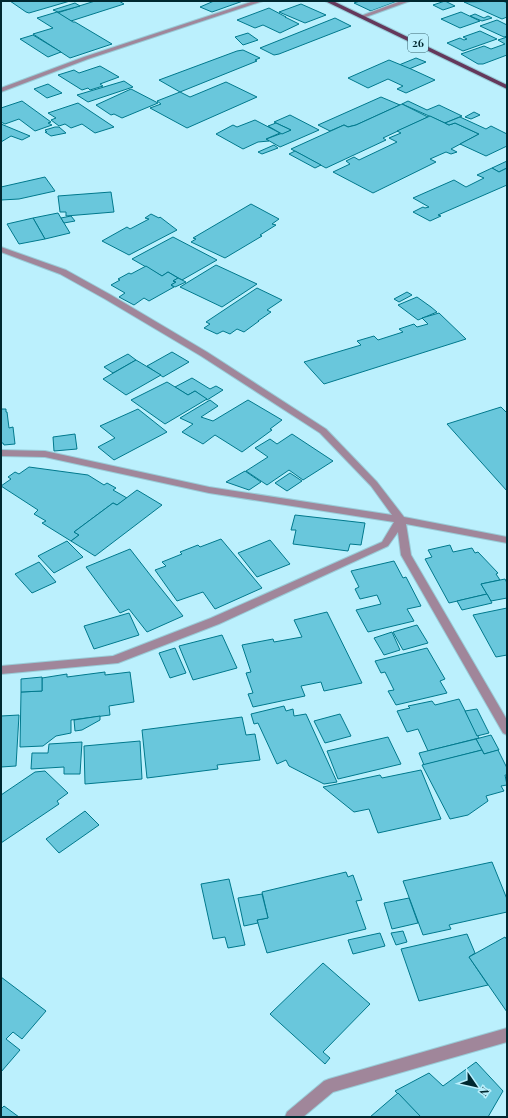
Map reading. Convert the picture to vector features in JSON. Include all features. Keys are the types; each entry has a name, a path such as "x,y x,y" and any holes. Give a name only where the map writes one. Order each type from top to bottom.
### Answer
{"main road":[{"name":"26","path":"328,1 418,43 507,88"}],"street":[{"path":"1,90 86,58 260,1"},
{"path":"361,17 407,1"},
{"path":"1,248 63,272 108,297 204,354 324,431 374,484 401,520 406,555 507,730"},
{"path":"1,453 45,454 209,490 401,520 507,540"},
{"path":"1,670 114,660 215,621 386,544 401,520"},
{"path":"292,1117 328,1086 507,1035"}],"building":[{"path":"10,1 70,1 29,13"},
{"path":"95,1 119,1 124,4 71,21 57,13"},
{"path":"214,1 243,1 212,12 200,7"},
{"path":"360,1 398,1 371,11 354,3"},
{"path":"445,1 455,6 443,10 433,5"},
{"path":"503,1 507,3 507,17 502,19 464,2"},
{"path":"75,3 80,6 58,12 53,10"},
{"path":"301,4 326,15 305,23 279,12"},
{"path":"269,8 299,24 280,33 263,25 255,28 237,20"},
{"path":"57,12 112,44 70,58 33,34 53,28 37,18"},
{"path":"461,12 480,21 460,28 441,19"},
{"path":"475,14 484,18 488,16 492,18 482,21 470,16"},
{"path":"335,18 351,26 279,54 274,55 260,48"},
{"path":"497,20 507,25 507,36 504,37 480,26"},
{"path":"480,31 497,39 463,51 447,43 460,38 464,40 467,39 463,37"},
{"path":"248,33 258,40 243,45 235,37"},
{"path":"33,35 61,52 48,57 20,39"},
{"path":"507,37 507,55 483,64 478,64 461,54 484,46 491,49 505,44 498,40"},
{"path":"243,50 260,58 255,60 257,61 180,92 159,80 237,51"},
{"path":"416,58 426,62 409,69 399,65"},
{"path":"389,60 435,80 406,93 397,89 403,86 388,79 368,88 348,78"},
{"path":"100,66 119,77 100,84 103,86 90,90 88,88 82,90 58,75 74,70 79,73"},
{"path":"124,81 133,87 88,102 77,95"},
{"path":"226,82 257,97 187,128 150,108 161,104 157,101 180,92 190,97"},
{"path":"48,84 62,93 47,98 34,89"},
{"path":"131,89 158,103 122,118 114,114 111,115 96,105"},
{"path":"381,97 400,105 356,125 348,127 344,125 330,131 318,125"},
{"path":"22,101 51,122 48,123 52,125 35,131 19,119 5,124 1,122 1,108"},
{"path":"408,101 427,110 439,105 462,116 445,123 402,104"},
{"path":"78,103 114,127 95,133 82,124 71,128 65,124 59,126 51,120 56,118 48,113"},
{"path":"402,104 428,117 383,138 386,140 326,168 291,149 344,125 348,127 356,125"},
{"path":"474,112 480,115 471,119 465,117"},
{"path":"290,115 319,130 280,147 266,139 291,130 274,122"},
{"path":"430,116 449,125 455,123 479,134 451,149 457,152 451,154 446,152 430,159 436,162 373,193 333,172 350,164 346,161 354,157 359,160 397,142 389,138 401,133 397,131"},
{"path":"460,117 486,129 491,126 507,134 507,146 486,156 460,144 479,134 455,123 449,125 445,123"},
{"path":"255,120 280,133 266,139 269,141 258,142 243,149 216,134 233,125 237,127"},
{"path":"276,123 291,130 282,134 268,126"},
{"path":"1,124 30,136 22,140 11,136 1,142"},
{"path":"59,127 66,133 51,136 45,132 47,132 45,130"},
{"path":"274,145 278,148 262,154 258,152"},
{"path":"295,151 321,165 315,168 289,154"},
{"path":"507,161 507,168 499,172 492,168"},
{"path":"492,168 499,172 507,168 507,185 438,215 441,216 430,221 413,212 423,207 429,207 413,198 454,180 466,187 484,178 477,175"},
{"path":"45,177 55,191 19,199 1,200 1,187"},
{"path":"111,192 114,212 66,216 66,212 60,212 58,196"},
{"path":"251,204 279,219 272,224 276,225 260,235 262,236 225,258 191,242 196,239 193,238"},
{"path":"58,213 70,233 45,239 33,218"},
{"path":"151,214 159,218 160,217 177,230 129,255 102,241 127,227 130,229 149,219 145,218"},
{"path":"71,216 75,221 64,223 61,218"},
{"path":"33,218 45,239 19,244 7,224"},
{"path":"173,237 217,260 182,280 168,272 162,276 132,259"},
{"path":"216,265 257,284 222,307 180,287"},
{"path":"146,266 162,276 168,272 178,278 173,281 176,282 171,285 174,287 149,301 144,298 134,305 119,297 125,293 111,285 129,273 131,274"},
{"path":"178,278 186,282 175,287 171,285 176,282 173,281"},
{"path":"257,288 282,300 267,310 271,312 244,332 237,329 230,334 223,331 217,334 204,328 210,324 206,322"},
{"path":"407,292 412,295 399,302 394,299"},
{"path":"417,297 437,312 418,320 398,305"},
{"path":"439,313 466,339 324,384 304,362 361,345 357,341 374,336 378,340 403,332 399,329 414,324 417,327 428,324 422,318"},
{"path":"172,352 189,362 163,377 147,366"},
{"path":"128,354 136,360 113,373 104,367"},
{"path":"136,360 161,375 126,395 103,379"},
{"path":"192,378 210,389 216,386 223,390 207,400 195,391 188,395 175,387"},
{"path":"167,382 188,395 195,391 207,399 165,424 131,400"},
{"path":"210,400 218,406 201,417 213,421 248,400 282,420 270,429 272,430 242,452 215,435 203,444 182,432 193,424 180,418"},
{"path":"501,407 507,413 507,491 447,424"},
{"path":"1,409 6,409 9,428 13,427 15,444 4,445 1,443"},
{"path":"138,409 167,432 114,460 98,447 115,438 100,426"},
{"path":"75,434 77,449 54,451 53,437"},
{"path":"292,434 333,461 303,480 289,470 267,485 246,471 268,457 255,448 270,439 277,444"},
{"path":"29,467 88,475 104,485 107,483 116,488 113,490 127,498 117,505 113,503 74,532 79,535 71,541 42,523 46,521 34,514 38,510 1,486 11,479 8,477 15,472 19,474"},
{"path":"245,471 261,482 249,490 226,482"},
{"path":"290,473 302,481 287,491 275,483"},
{"path":"137,490 162,505 95,556 71,541 79,535 74,532 113,503 117,505"},
{"path":"295,515 365,523 361,545 350,544 348,551 293,544 296,530 291,530"},
{"path":"221,539 262,588 215,609 203,592 177,601 155,570 166,566 162,562 182,554 180,552 198,545 200,547"},
{"path":"270,540 290,564 257,577 238,553"},
{"path":"67,541 83,557 54,573 38,556"},
{"path":"450,545 453,552 472,548 475,553 478,552 498,573 496,574 500,580 481,584 487,594 449,603 425,559 432,557 428,550"},
{"path":"130,549 183,616 147,632 129,609 120,613 86,567"},
{"path":"394,561 403,578 406,577 421,606 407,609 414,621 368,632 356,610 381,604 377,595 360,599 355,589 359,587 351,571"},
{"path":"39,562 56,582 32,593 15,574"},
{"path":"505,579 507,583 507,598 491,601 481,584"},
{"path":"487,594 492,603 462,610 457,601"},
{"path":"507,608 507,655 496,657 473,615"},
{"path":"327,612 362,683 324,691 321,682 301,686 305,696 253,707 248,694 253,693 246,673 251,672 242,645 273,639 274,642 302,637 294,620"},
{"path":"129,613 139,635 94,649 84,626"},
{"path":"417,625 428,643 403,650 393,632"},
{"path":"392,632 400,650 384,655 374,638"},
{"path":"222,635 237,668 193,680 179,646"},
{"path":"175,648 186,673 170,678 159,653"},
{"path":"427,648 445,679 440,681 447,693 396,705 388,691 394,690 385,672 381,673 375,661"},
{"path":"105,672 105,675 130,672 134,702 109,706 110,715 71,720 71,733 56,736 43,746 20,747 21,692 42,691 42,678 67,674 67,677"},
{"path":"42,677 42,691 21,692 21,679"},
{"path":"459,699 479,738 428,751 418,729 407,732 397,711 410,708 408,706 432,701 435,705"},
{"path":"284,706 286,711 293,709 294,716 306,714 337,782 324,784 289,766 286,760 277,764 258,723 254,724 251,714"},
{"path":"477,709 489,733 477,736 465,711"},
{"path":"340,714 351,736 325,743 314,721"},
{"path":"19,715 16,766 1,767 1,716"},
{"path":"100,716 100,720 82,730 75,731 74,720"},
{"path":"242,717 246,735 255,734 260,760 217,765 218,769 147,778 142,730"},
{"path":"491,735 499,750 484,754 476,739"},
{"path":"388,737 401,764 338,779 327,751"},
{"path":"476,739 482,750 424,765 419,753"},
{"path":"140,741 142,779 85,784 84,746"},
{"path":"82,742 80,774 64,774 64,767 31,769 32,753 48,753 49,744"},
{"path":"482,750 484,754 498,750 507,768 507,775 505,775 507,785 501,786 504,791 486,796 488,801 468,815 450,819 422,765"},
{"path":"421,770 441,819 378,833 369,809 354,812 323,787 380,775 382,778"},
{"path":"45,771 68,793 57,801 59,804 1,843 1,795 35,772"},
{"path":"85,811 99,825 59,853 46,839"},
{"path":"492,862 507,899 507,912 449,925 451,929 423,935 403,881"},
{"path":"346,872 348,877 353,875 362,900 356,901 366,929 267,953 257,920 268,918 262,892"},
{"path":"229,879 245,945 228,948 225,937 213,939 201,884"},
{"path":"262,894 268,918 257,920 258,923 244,926 238,898"},
{"path":"409,898 418,923 392,929 384,903"},
{"path":"403,931 407,942 396,945 391,933"},
{"path":"380,933 385,946 353,954 348,940"},
{"path":"467,934 475,953 469,957 488,985 419,1001 401,949"},
{"path":"505,937 507,940 507,1012 469,957"},
{"path":"323,963 370,1004 323,1052 330,1058 325,1064 270,1014"},
{"path":"1,977 46,1011 22,1039 13,1032 6,1039 20,1050 1,1072"},
{"path":"476,1062 503,1091 488,1117 421,1117 395,1091 429,1073 443,1086"},
{"path":"398,1093 421,1117 370,1117"},
{"path":"4,1106 19,1117 1,1117 1,1109"}]}
